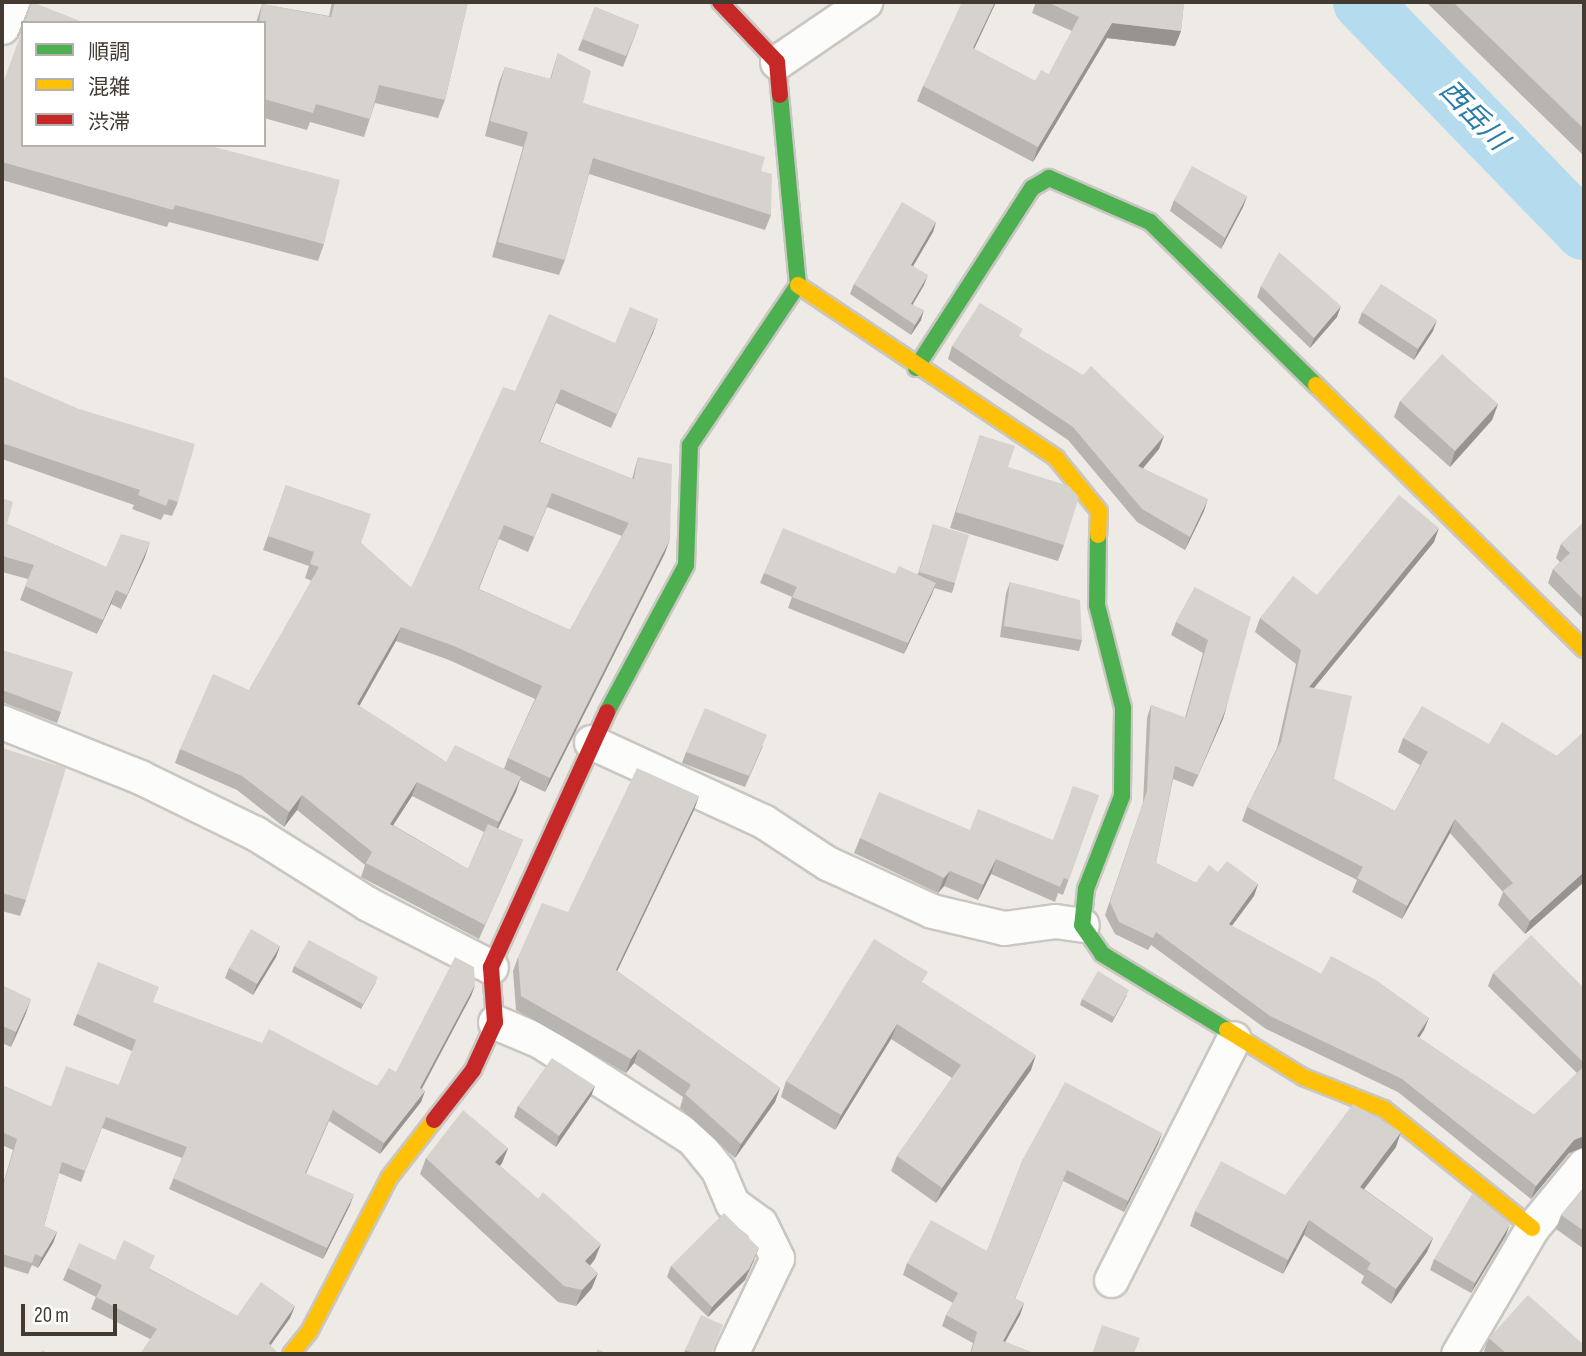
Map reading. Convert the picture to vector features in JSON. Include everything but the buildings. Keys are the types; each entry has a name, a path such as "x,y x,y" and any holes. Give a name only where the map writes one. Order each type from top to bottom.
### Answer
{"street":[{"path":"2,27 12,2"},
{"path":"291,1354 389,1178 473,1070 495,1022 491,967 591,742 686,565 690,445 798,285 777,62 720,2"},
{"path":"777,62 865,2"},
{"path":"916,368 1032,188 1049,178 1150,222 1584,649"},
{"path":"798,285 916,368 1056,458 1099,511 1097,605 1123,708 1122,796 1086,889 1082,925 1102,954 1205,1013 1234,1038 1303,1077 1384,1109 1532,1228"},
{"path":"2,722 141,777 255,833 368,904 491,967"},
{"path":"591,742 763,821 827,863 932,911 1004,929 1055,921 1082,925"},
{"path":"495,1022 540,1041 673,1125 718,1170 732,1203 760,1223 777,1258 732,1354"},
{"path":"1111,1280 1234,1038"},
{"path":"1458,1354 1532,1228 1584,1165"}],"waterway":[{"name":"西岳川","path":"1362,2 1584,231"}],"traffic: fast":[{"path":"607,712 686,565 690,445 798,285 780,95"},
{"path":"916,368 1032,188 1049,178 1150,222 1316,385"},
{"path":"1098,535 1097,605 1123,708 1122,796 1086,889 1082,925 1102,954 1227,1030"}],"traffic: slow":[{"path":"798,285 1056,458 1099,511 1098,535"},
{"path":"1316,385 1584,649"},
{"path":"1227,1030 1303,1077 1384,1109 1532,1228"},
{"path":"291,1354 309,1332 389,1178 434,1120"}],"traffic: jam":[{"path":"720,2 777,62 780,95"},
{"path":"434,1120 473,1070 495,1022 491,967 607,712"}]}
